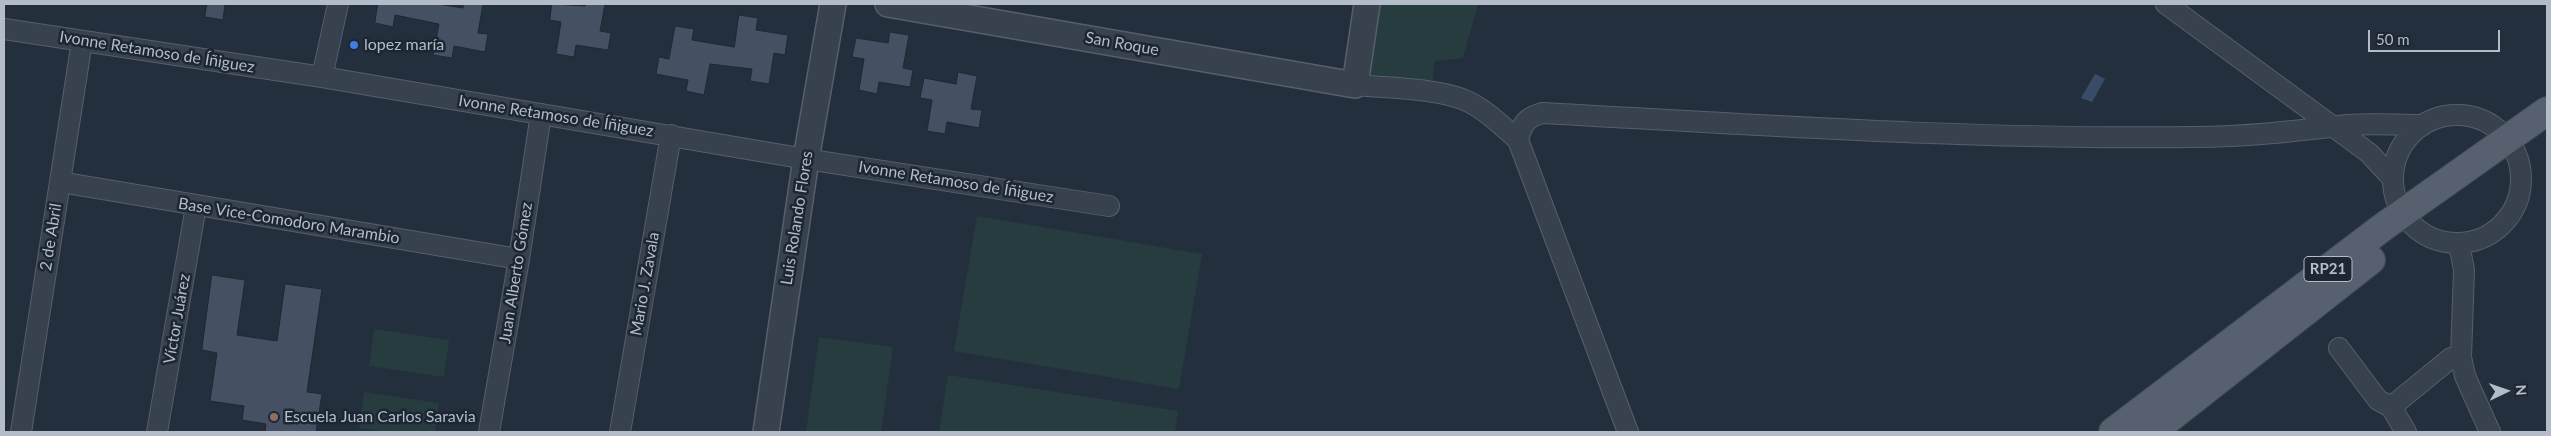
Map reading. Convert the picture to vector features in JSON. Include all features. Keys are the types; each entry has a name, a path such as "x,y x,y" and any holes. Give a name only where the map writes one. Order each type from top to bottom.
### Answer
{"main road":[{"name":"RP21","path":"2113,432 2511,144 2547,110"},
{"name":"RP21","path":"2511,144 2547,128"},
{"name":"RP21","path":"2152,432 2408,220"}],"street":[{"path":"322,77 338,4"},
{"name":"Luis Rolando Flores","path":"766,432 806,159 833,4"},
{"name":"San Roque","path":"888,4 1355,85"},
{"path":"1367,4 1355,85 1431,92 1467,100 1480,108 1518,140 1628,432"},
{"path":"2166,4 2369,153 2393,179"},
{"name":"Ivonne Retamoso de Íñiguez","path":"4,29 322,77 806,159 1109,206"},
{"name":"2 de Abril","path":"21,432 82,41"},
{"path":"1518,140 1522,125 1530,116 1543,113 1926,134 2055,138 2195,137 2270,134 2360,125 2423,125"},
{"name":"Juan Alberto Gómez","path":"489,432 519,259 541,114"},
{"path":"2458,114 2477,117 2494,126 2511,144 2521,178 2521,192 2513,212 2493,233 2480,240 2459,244 2443,242 2427,236 2408,220 2396,197 2393,179 2397,158 2407,139 2423,125 2440,117 2458,114"},
{"name":"Mario J. Zavala","path":"620,432 671,135"},
{"name":"Base Vice-Comodoro Marambio","path":"60,182 519,259"},
{"name":"Víctor Juárez","path":"157,432 196,206"},
{"path":"2459,244 2464,270 2461,354 2465,376 2490,432"},
{"path":"2339,348 2378,400 2391,407 2406,432"},
{"path":"2391,407 2451,358 2461,354"}],"green space":[{"path":"1375,4 1478,4 1463,58 1435,61 1431,92 1355,85"},
{"path":"977,216 1202,254 1179,389 954,351"},
{"path":"374,329 449,340 444,377 369,366"},
{"path":"819,337 893,347 881,432 806,432"},
{"path":"948,375 1178,411 1175,432 939,432"},
{"path":"364,392 439,403 435,432 386,432 359,428"}],"water":[{"path":"2095,74 2105,79 2092,102 2081,98"}],"building":[{"path":"207,4 225,4 223,20 205,17"},
{"path":"378,4 438,4 463,8 463,4 483,4 478,33 488,34 485,52 454,46 452,58 433,55 439,24 395,15 393,27 375,23"},
{"path":"552,4 585,6 586,4 605,4 600,31 611,33 608,50 576,45 574,57 556,54 561,22 550,20"},
{"path":"739,15 758,18 756,30 788,35 785,55 774,53 769,84 750,81 752,69 710,64 704,95 686,91 688,80 656,74 659,57 669,59 675,26 694,29 692,40 734,47"},
{"path":"890,32 909,35 903,68 913,70 910,87 879,82 877,94 859,90 864,59 852,57 856,38 888,43"},
{"path":"958,72 977,76 971,109 982,110 979,128 947,122 945,134 927,131 932,100 920,98 924,78 956,84"},
{"path":"212,275 245,280 237,335 277,341 285,284 322,289 307,392 322,394 316,432 265,432 266,424 242,420 244,406 210,401 217,353 202,350"}],"place":[{"name":"lopez maría","path":"354,45"},
{"name":"Escuela Juan Carlos Saravia","path":"274,417"}]}
